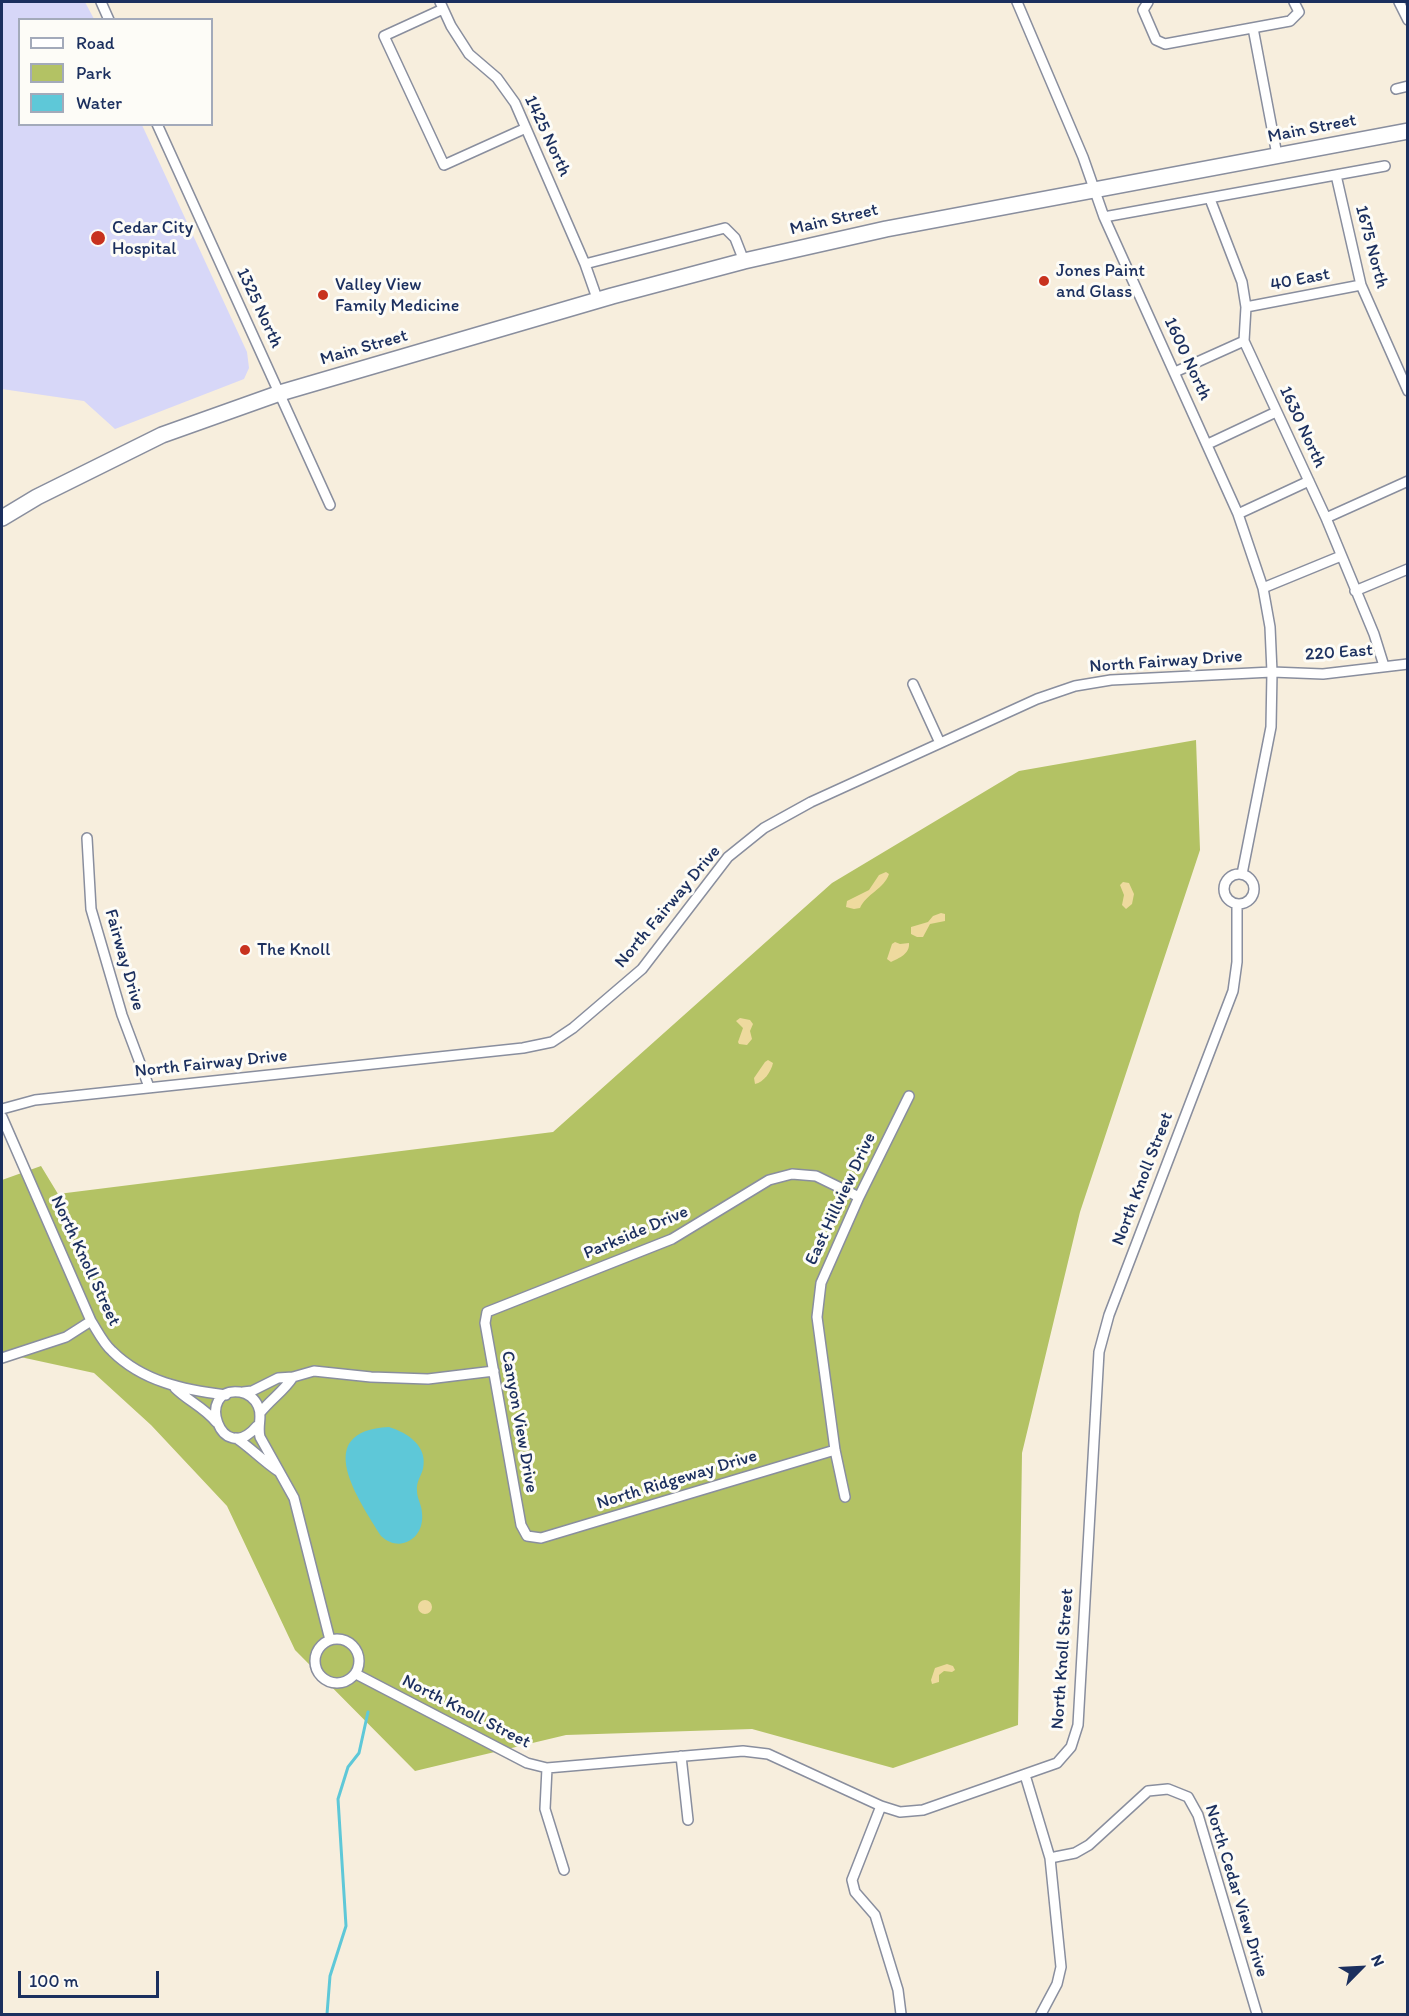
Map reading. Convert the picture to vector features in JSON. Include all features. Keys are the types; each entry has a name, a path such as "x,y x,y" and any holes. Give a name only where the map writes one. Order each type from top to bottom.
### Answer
{"main road":[{"name":"Main Street","path":"2,518 39,496 162,435 280,393 598,301 744,261 886,228 1407,130"}],"street":[{"path":"101,2 108,18"},
{"name":"1600 North","path":"1017,2 1104,217 1238,514 1263,588 1270,627 1272,672"},
{"path":"1148,2 1143,10 1156,40 1165,44 1290,21 1299,12 1294,2"},
{"path":"1399,2 1407,20"},
{"path":"442,5 384,36 444,165 526,128"},
{"name":"1425 North","path":"442,5 468,54 496,78 515,103 585,264 598,301"},
{"path":"1253,28 1277,155"},
{"path":"1396,89 1407,86"},
{"name":"1325 North","path":"158,126 330,505"},
{"path":"1104,217 1385,166"},
{"name":"1675 North","path":"1336,175 1361,285 1407,391"},
{"name":"1630 North","path":"1210,199 1242,282 1246,307 1244,341 1326,518 1374,634 1384,666"},
{"path":"585,264 725,228 735,238 744,261"},
{"name":"40 East","path":"1246,307 1361,285"},
{"path":"1175,372 1244,341"},
{"path":"1208,444 1276,412"},
{"path":"1326,518 1407,481"},
{"path":"1238,514 1309,482"},
{"path":"1263,588 1341,555"},
{"path":"1356,591 1407,569"},
{"name":"220 East","path":"1272,672 1323,674 1407,664"},
{"path":"1237,904 1247,902 1253,894 1254,884 1242,874 1271,727 1272,672"},
{"name":"North Fairway Drive","path":"2,1109 35,1100 523,1048 552,1042 573,1028 642,969 728,857 764,828 811,802 1037,699 1076,686 1111,680 1272,672"},
{"path":"913,684 940,742"},
{"name":"Fairway Drive","path":"87,838 91,909 122,1015 149,1087"},
{"name":"North Knoll Street","path":"356,1674 527,1763 547,1768 743,1751 768,1754 881,1806 900,1812 923,1810 1057,1763 1071,1746 1078,1725 1099,1352 1108,1315 1233,991 1237,962 1237,904 1228,900 1224,886 1233,875 1242,874"},
{"name":"East Hillview Drive","path":"845,1497 835,1450 817,1317 821,1283 859,1197 909,1096"},
{"name":"North Knoll Street","path":"2,1117 91,1321 111,1351 137,1371 175,1388 226,1395 252,1391 278,1378 293,1377 314,1371 371,1377 428,1379 494,1371"},
{"name":"Parkside Drive","path":"487,1312 672,1239 770,1180 792,1174 816,1176 859,1197"},
{"name":"Canyon View Drive","path":"487,1312 485,1323 521,1525 527,1536"},
{"path":"2,1358 66,1337 91,1321"},
{"path":"236,1438 251,1434 257,1426 260,1413 287,1387 293,1377"},
{"name":"North Knoll Street","path":"175,1388 184,1398 208,1411 220,1430 256,1452 278,1471"},
{"path":"241,1392 254,1399 260,1413"},
{"path":"216,1423 217,1406 226,1395"},
{"name":"North Knoll Street","path":"257,1426 260,1437 294,1497 330,1640"},
{"name":"North Ridgeway Drive","path":"527,1536 541,1538 835,1450"},
{"path":"339,1639 355,1648 360,1665 356,1674 351,1680 335,1684 321,1677 316,1669 315,1660 322,1644 339,1639"},
{"path":"681,1756 688,1820"},
{"path":"547,1768 545,1809 564,1870"},
{"path":"1025,1776 1050,1858 1061,1967 1057,1984 1041,2014"},
{"name":"North Cedar View Drive","path":"1050,1858 1075,1853 1089,1845 1149,1791 1168,1789 1188,1797 1198,1815 1257,2014"},
{"path":"881,1806 852,1880 855,1892 875,1915 898,1990 901,2014"}],"shaded area":[{"name":"Cedar City Hospital","path":"2,2 85,2 93,18 18,18 18,126 142,126 247,352 249,368 244,379 115,429 84,401 2,389"}],"green space":[{"path":"1196,740 1200,850 1080,1212 1022,1453 1018,1725 893,1768 752,1729 566,1735 415,1771 295,1650 227,1506 151,1425 94,1373 2,1353 2,1180 41,1166 58,1194 553,1132 832,883 1019,771"}],"sand":[{"path":"886,872 889,874 887,879 860,908 846,907 847,901 869,890 879,875"},
{"path":"1123,882 1129,883 1134,894 1132,904 1126,909 1122,905 1124,895 1120,885"},
{"path":"945,914 945,921 930,924 923,937 911,934 911,927 928,922 933,916"},
{"path":"895,942 909,943 909,947 903,955 891,962 887,959 892,944"},
{"path":"740,1018 750,1020 753,1024 750,1031 752,1039 747,1045 738,1042 743,1028 736,1021"},
{"path":"768,1060 773,1063 771,1070 764,1079 755,1084 754,1078"},
{"path":"425,1600 430,1602 432,1607 430,1612 425,1614 420,1612 418,1607 420,1602"},
{"path":"947,1664 953,1666 955,1670 944,1671 939,1675 939,1682 932,1684 935,1668"}],"water":[{"path":"389,1427 415,1442 424,1461 417,1488 422,1510 420,1530 410,1541 396,1544 381,1536 362,1504 347,1470 346,1454 351,1441 365,1431"}],"waterway":[{"path":"327,2014 330,1976 346,1926 338,1799 348,1767 359,1753 368,1712"}],"place":[{"name":"Cedar City Hospital","path":"98,238"},
{"name":"Jones Paint and Glass","path":"1044,281"},
{"name":"Valley View Family Medicine","path":"323,295"},
{"name":"The Knoll","path":"245,950"}]}
